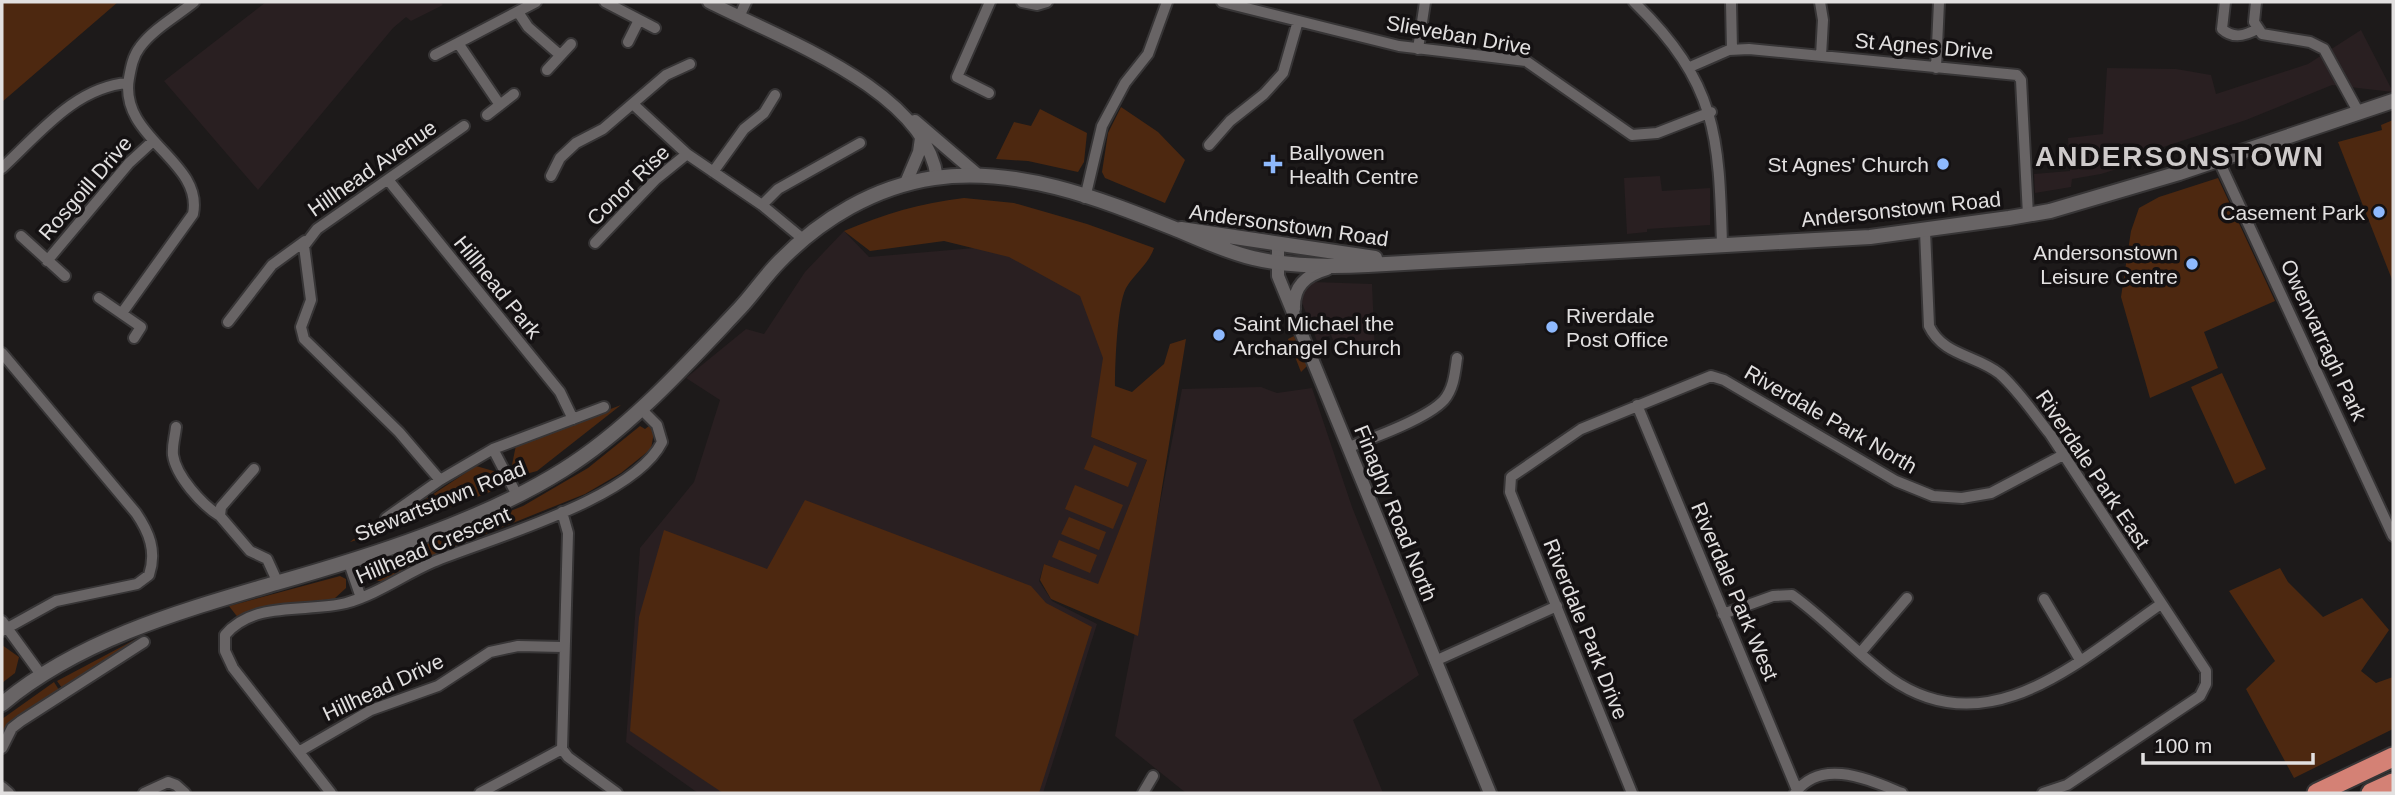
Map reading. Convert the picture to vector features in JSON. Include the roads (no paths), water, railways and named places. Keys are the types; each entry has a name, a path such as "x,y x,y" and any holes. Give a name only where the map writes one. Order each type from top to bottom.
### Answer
{"highway":[{"path":"2317,793 2393,757"},
{"path":"2371,793 2393,783"}],"main road":[{"name":"Andersonstown Road","path":"937,178 978,175 1031,181 1176,229 1216,247 1276,263 1338,266 1925,231 2028,215 2218,161 2393,101"},
{"name":"Stewartstown Road","path":"2,704 42,676 105,642 167,615 348,560 517,495 585,455 640,408 694,356 803,239 857,203 905,185 937,178"},
{"name":"Andersonstown Road","path":"1176,229 1397,262"}],"street":[{"path":"122,313 187,225 195,204 190,185 133,113 128,83 135,56 141,46 194,2"},
{"path":"435,55 536,2"},
{"path":"605,2 655,29"},
{"path":"709,2 858,78 901,110 978,175"},
{"path":"739,18 746,2"},
{"path":"989,93 957,77 990,2"},
{"path":"1022,2 1037,5 1047,2"},
{"path":"1086,198 1101,126 1121,90 1148,54 1167,2"},
{"name":"Slieveban Drive","path":"1222,2 1418,49 1532,63 1632,135 1657,133 1711,112"},
{"path":"1273,14 1277,2"},
{"path":"1418,49 1425,2"},
{"path":"1634,2 1690,67 1711,112 1721,173 1722,245"},
{"path":"1731,2 1732,50"},
{"path":"1820,2 1823,20 1821,56"},
{"path":"1936,68 1939,2"},
{"path":"2225,2 2222,29 2246,36 2257,29"},
{"path":"2256,2 2254,17 2257,29 2262,34 2310,42 2324,49 2359,113"},
{"path":"518,12 528,27 561,55"},
{"path":"628,42 639,20"},
{"path":"1209,145 1283,73 1298,21"},
{"path":"458,43 500,105"},
{"path":"547,70 571,44"},
{"name":"St Agnes Drive","path":"1690,67 1732,50 2009,73 2021,80 2028,215"},
{"path":"551,176 560,158 576,143 603,129 666,75 690,64"},
{"path":"2,168 79,98 102,86 128,83"},
{"path":"487,116 514,94"},
{"path":"713,172 744,129 764,113 775,95"},
{"name":"Conor Rise","path":"634,105 687,154 762,205 803,239"},
{"path":"901,110 933,155 937,178"},
{"name":"Hillhead Avenue","path":"440,480 399,432 304,339 301,327 311,300 305,241 317,229 464,126"},
{"path":"905,185 919,152 920,138"},
{"name":"Rosgoill Drive","path":"47,261 129,163 153,141"},
{"path":"762,205 778,189 860,143"},
{"name":"Conor Rise","path":"595,243 656,179 687,154"},
{"name":"Owenvarragh Park","path":"2218,161 2255,234 2393,536"},
{"name":"Hillhead Park","path":"389,181 493,314 560,392 573,419"},
{"name":"Riverdale Park East","path":"1925,231 1929,326 1935,338 1948,349 1999,374 2023,399 2206,671 2206,684 2200,696 2067,785 2043,793"},
{"path":"21,236 65,276"},
{"path":"228,322 272,265 305,241"},
{"name":"Finaghy Road North","path":"1278,244 1276,263 1294,316 1490,793"},
{"path":"1294,316 1295,294 1300,284 1308,275 1338,266"},
{"path":"99,298 141,327 134,338"},
{"path":"2,355 136,513 148,533 153,552 149,575 137,584 55,601 4,627 42,676"},
{"path":"1349,447 1398,427 1443,401 1452,385 1457,358"},
{"name":"Riverdale Park North","path":"1511,477 1581,429 1711,376 1724,380 1896,481 1918,491 1948,498 1991,493 2063,455"},
{"name":"Riverdale Park West","path":"1637,405 1796,792"},
{"path":"386,518 440,480 493,449 604,407"},
{"name":"Hillhead Crescent","path":"331,793 233,668 225,651 225,635 236,625 284,609 335,606 384,590 430,563 562,512 627,479 657,451 662,442 657,425 640,408"},
{"path":"176,427 173,443 176,464 193,490 250,551 267,559 278,583"},
{"path":"493,449 517,495"},
{"path":"220,516 221,507 254,469"},
{"name":"Riverdale Park Drive","path":"1511,477 1510,492 1632,793"},
{"path":"562,512 568,533 562,749"},
{"path":"348,560 360,598"},
{"path":"1723,614 1773,596 1792,595 1889,677 1918,695 1951,703 1984,704 2015,698 2055,678 2161,604"},
{"path":"1861,652 1907,598"},
{"path":"2044,599 2080,660"},
{"path":"1435,661 1557,606"},
{"path":"2,748 12,728 20,721 144,642"},
{"name":"Hillhead Drive","path":"300,751 371,710 438,686 490,652 518,646 563,647"},
{"path":"480,793 562,749"},
{"path":"562,749 617,793"},
{"path":"1796,792 1811,779 1851,773 1902,793"},
{"path":"1143,793 1153,776"},
{"path":"144,793 168,782 185,793"},
{"path":"2,787 9,793"}],"place":[{"name":"Ballyowen Health Centre","path":"1273,164"},
{"name":"St Agnes' Church","path":"1943,164"},
{"name":"Casement Park","path":"2379,212"},
{"name":"Andersonstown Leisure Centre","path":"2192,264"},
{"name":"Riverdale Post Office","path":"1552,327"},
{"name":"Saint Michael the Archangel Church","path":"1219,335"}],"district":[{"name":"ANDERSONSTOWN","path":"2180,156"}]}
